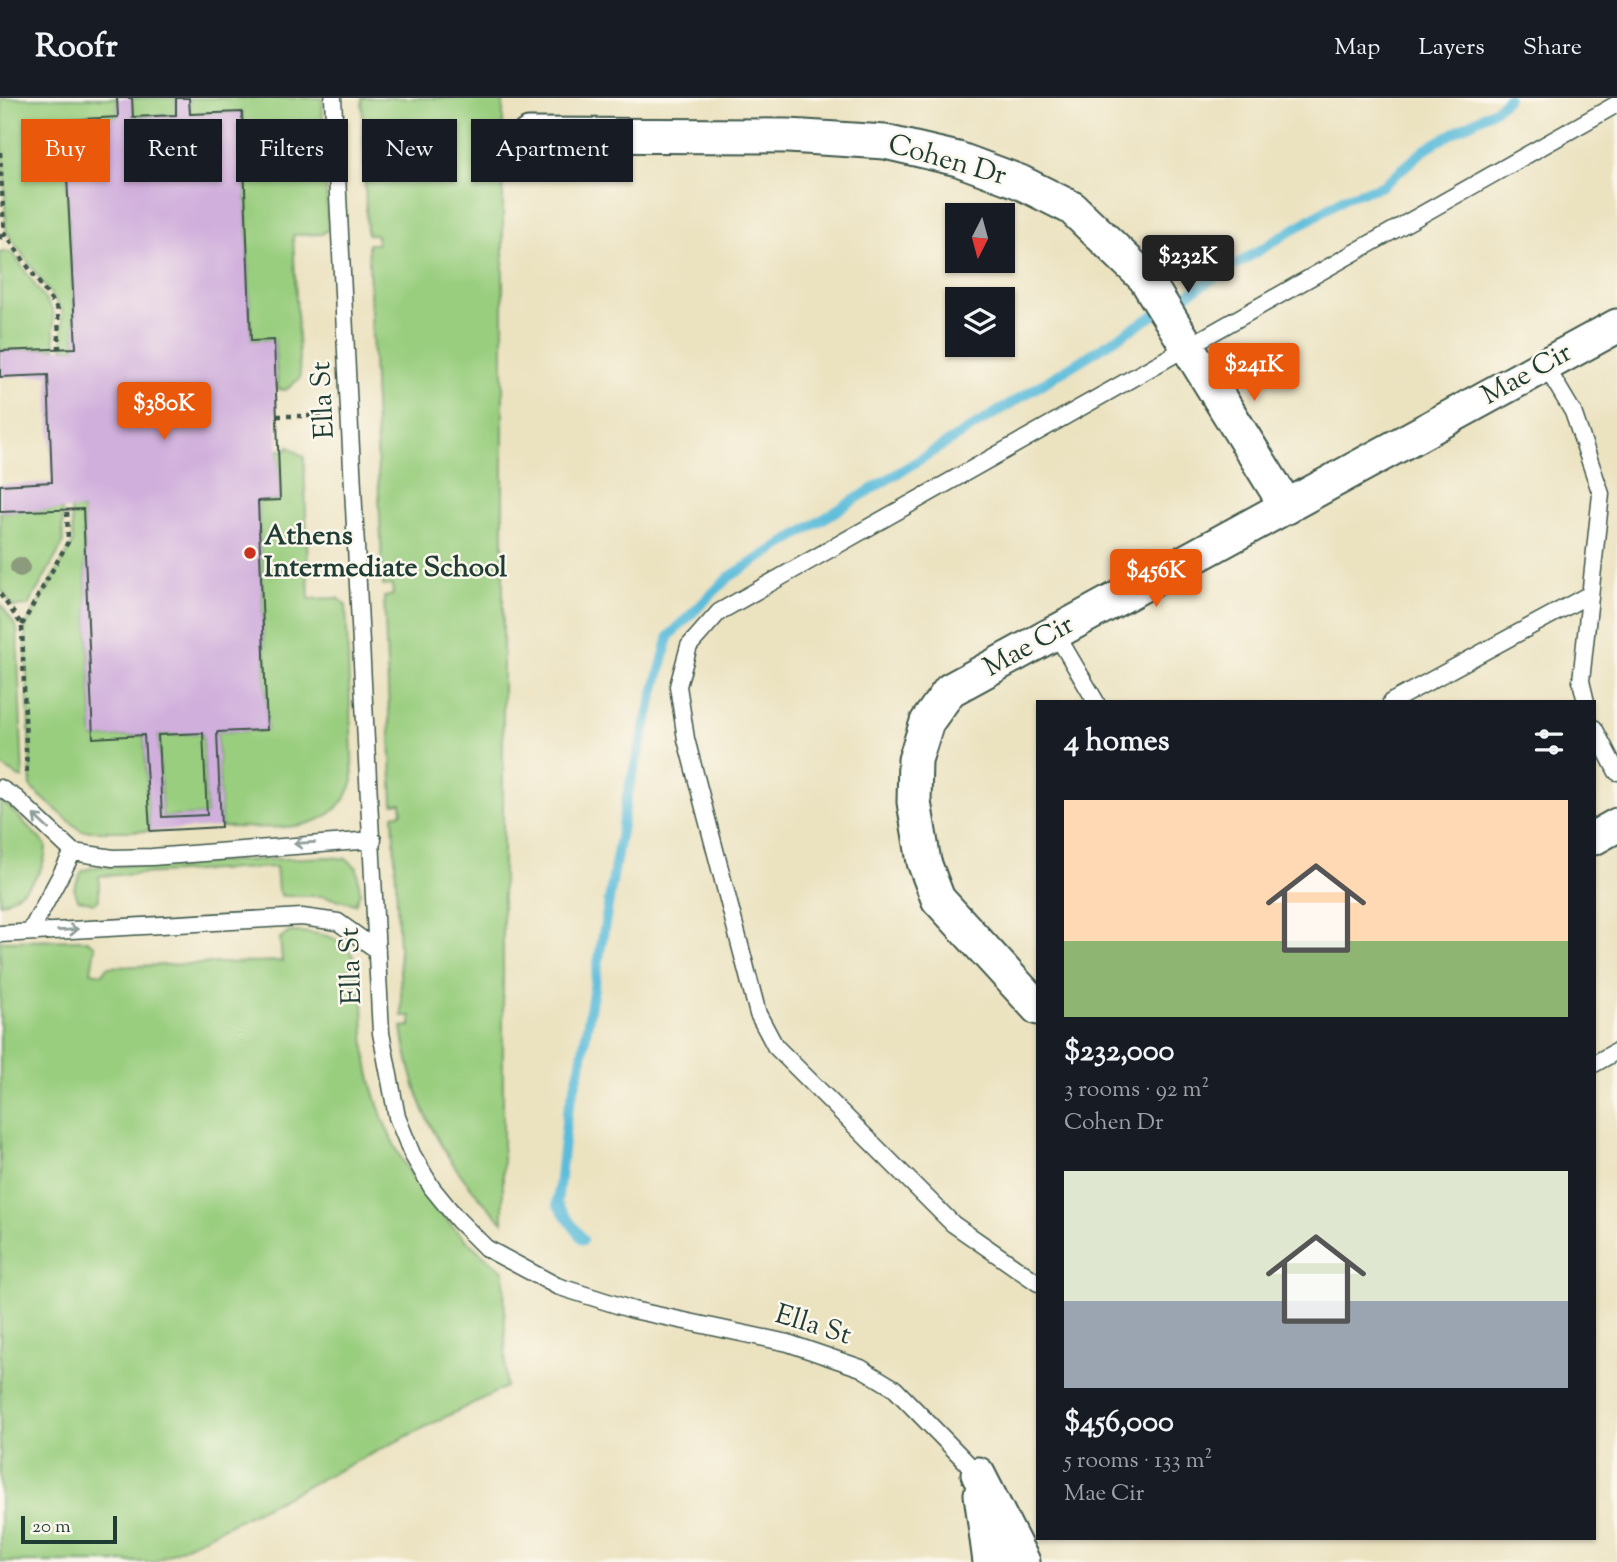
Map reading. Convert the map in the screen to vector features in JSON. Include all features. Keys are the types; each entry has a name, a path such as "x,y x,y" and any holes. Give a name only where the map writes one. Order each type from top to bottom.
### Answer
{"street":[{"name":"Cohen Dr","path":"633,135 788,136 885,142 958,159 1020,182 1072,208 1120,251 1153,290 1287,506"},
{"name":"Mae Cir","path":"1036,1006 938,899 924,862 916,814 915,760 927,722 950,690 1617,326"},
{"path":"1596,837 1617,825"},
{"path":"978,1474 990,1562"},
{"path":"978,1474 1023,1562"}],"lane":[{"name":"Ella St","path":"333,98 381,1033 397,1117 412,1154 432,1188 486,1248 557,1286 633,1310 788,1343 861,1368 894,1388 978,1474"},
{"path":"1036,1282 953,1224 775,1045 758,1014 686,739 678,686 689,646 719,612 1617,104"},
{"path":"1545,365 1573,412 1601,494 1581,681 1586,700"},
{"path":"1395,700 1590,594"},
{"path":"1055,632 1095,700"},
{"path":"1596,732 1617,772"},
{"path":"0,788 16,798 73,852 113,858 373,840"},
{"path":"30,932 73,852"},
{"path":"0,933 302,917 338,922 377,950"},
{"path":"1596,1063 1617,1051"}],"path":[{"path":"0,152 4,232 58,310 59,348"},
{"path":"0,239 4,232"},
{"path":"277,416 330,416"},
{"path":"27,785 22,625 68,542 67,509"},
{"path":"0,594 22,625"}],"green space":[{"path":"1,98 117,98 118,117 21,119 21,182 67,182 76,348 63,348 62,310 6,231"},
{"path":"132,98 176,98 176,115 133,117"},
{"path":"189,98 322,98 323,119 242,119 242,112 190,114"},
{"path":"362,98 503,98 503,119 471,119 471,182 503,182 503,1222 464,1179 434,1133 414,1083 402,1027 411,1026 411,1016 402,1016 393,815 402,813 401,803 393,804 384,597 393,595 392,585 383,586 368,244 377,244 377,235 367,234 365,182 457,182 457,119 363,119"},
{"path":"245,182 326,182 328,229 322,234 293,235 300,378 286,390 278,389 274,340 251,341"},
{"path":"0,252 12,252 53,311 55,348 0,351"},
{"path":"288,446 304,457 309,599 338,598 346,605 353,781 344,800 331,813 316,821 280,827 221,827 217,732 267,730 258,501 280,500 278,450 288,450"},
{"path":"71,508 83,509 93,738 144,735 150,831 81,831 31,788 25,627 73,543"},
{"path":"62,509 63,544 28,606 13,607 0,588 0,512"},
{"path":"0,603 17,628 23,779 0,765"},
{"path":"203,733 207,815 162,817 158,735"},
{"path":"0,798 46,845 38,874 26,888 0,904"},
{"path":"330,857 347,859 357,868 360,893 355,904 322,896 282,896 278,890 276,867 99,876 99,900 94,903 78,899 74,888 82,871 94,867"},
{"path":"290,932 327,936 336,939 350,951 359,969 366,1055 383,1120 413,1177 432,1203 454,1228 504,1271 506,1387 154,1562 0,1562 0,941 87,940 95,946 91,972 102,974 107,967 282,961 280,938"}],"building":[{"path":"117,98 132,98 133,117 176,115 176,98 189,98 190,114 242,112 242,119 236,119 236,182 245,182 251,341 274,340 280,500 258,501 267,730 217,732 221,827 150,831 144,735 93,738 83,509 0,512 0,485 52,482 48,375 0,377 0,351 76,348 67,182 110,182 110,119 82,119 118,117","holes":["203,733 207,815 162,817 158,735"]}],"waterway":[{"path":"583,1240 557,1204 567,1114 580,1068 627,796 669,636 729,577 1346,197 1382,186 1428,147 1496,109 1508,98"}],"place":[{"name":"Athens Intermediate School","path":"250,553"}]}
